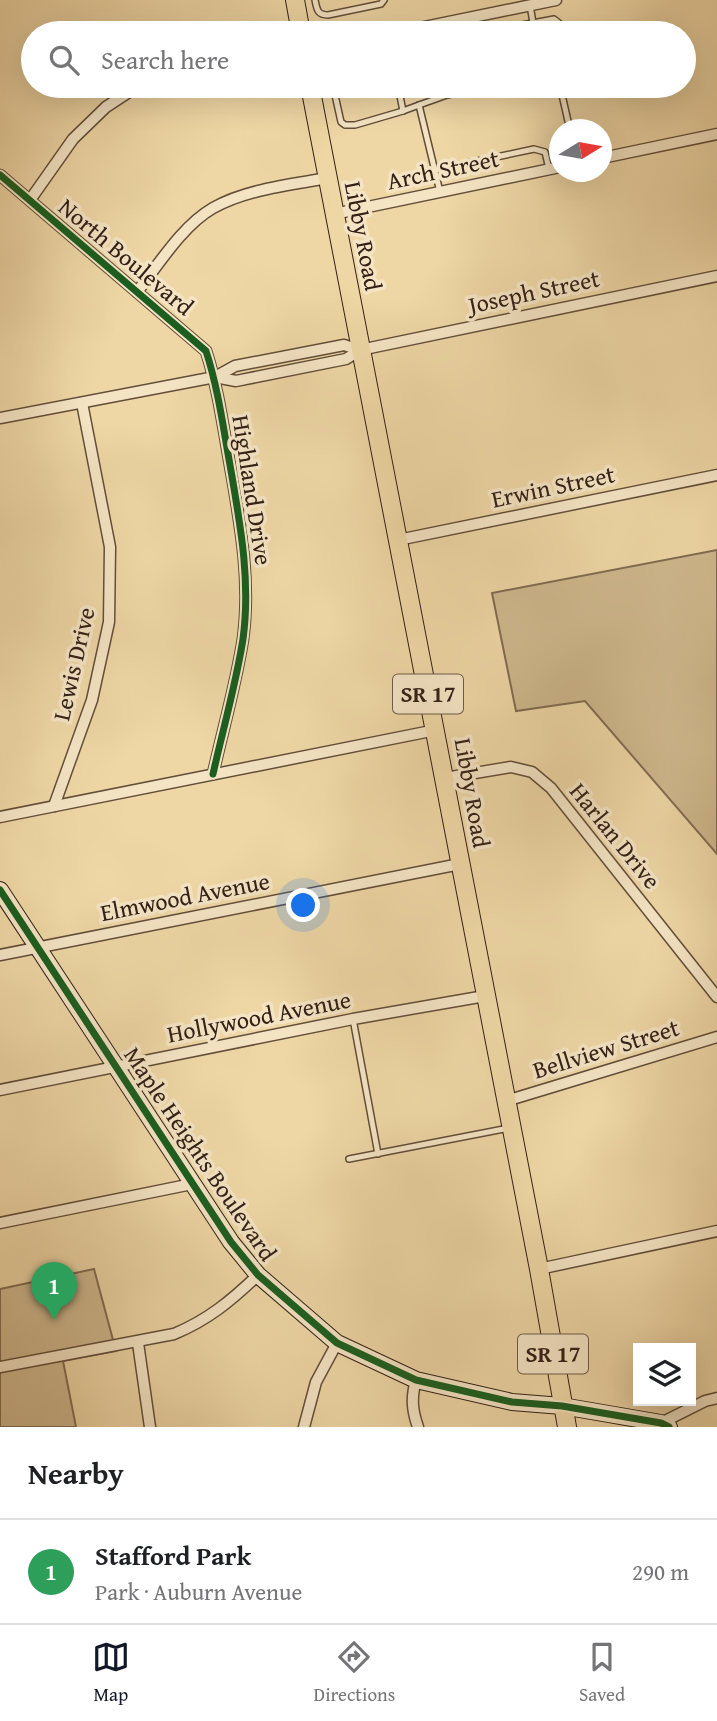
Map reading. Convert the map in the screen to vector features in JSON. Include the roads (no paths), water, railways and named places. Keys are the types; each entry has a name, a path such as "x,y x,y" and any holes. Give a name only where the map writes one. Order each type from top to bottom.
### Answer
{"main road":[{"path":"295,0 299,21"},
{"name":"Libby Road","path":"312,98 539,1269 566,1427"}],"street":[{"path":"453,21 556,0"},
{"path":"30,200 72,139 106,107 120,98"},
{"path":"612,156 717,134"},
{"name":"Arch Street","path":"334,214 549,169"},
{"name":"North Boulevard","path":"0,175 206,351 215,377"},
{"path":"137,292 185,232 211,209 260,191 328,178"},
{"name":"Joseph Street","path":"0,418 215,377 235,366 344,345 360,350 717,276"},
{"name":"Highland Drive","path":"213,774 243,639 246,597 245,557 215,377"},
{"name":"Lewis Drive","path":"54,806 92,700 109,622 110,547 82,403"},
{"name":"Erwin Street","path":"398,540 717,475"},
{"path":"0,817 436,730"},
{"name":"Harlan Drive","path":"445,778 512,767 532,772 551,788 717,997"},
{"name":"Elmwood Avenue","path":"0,956 460,864"},
{"name":"Maple Heights Boulevard","path":"0,890 232,1242 258,1275 337,1343 416,1380 512,1402 562,1406 665,1425"},
{"name":"Hollywood Avenue","path":"0,1090 353,1019 485,996"},
{"name":"Bellview Street","path":"506,1101 717,1037"},
{"path":"0,1223 192,1184"},
{"path":"539,1269 717,1231"},
{"path":"0,1367 138,1343 174,1334 196,1325 227,1305 258,1275"},
{"path":"138,1343 150,1427"},
{"path":"304,1427 316,1382 337,1343"},
{"path":"416,1380 412,1395 418,1427"},
{"path":"665,1425 705,1401 717,1398"}],"lane":[{"path":"315,0 317,11 321,15 328,15 381,4 384,0"},
{"path":"530,5 533,21"},
{"path":"336,98 341,122 345,125 355,125 439,98"},
{"path":"400,98 403,111"},
{"path":"563,98 568,119"},
{"path":"419,105 440,192"},
{"path":"435,170 534,149 545,152 549,159"},
{"path":"353,1019 378,1154"},
{"path":"349,1159 512,1128"}],"place":[{"name":"Stafford Park","path":"54,1320"}]}
